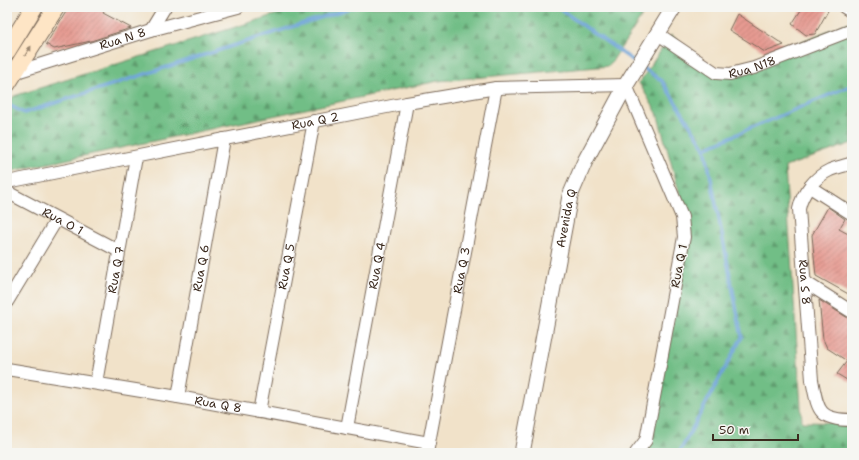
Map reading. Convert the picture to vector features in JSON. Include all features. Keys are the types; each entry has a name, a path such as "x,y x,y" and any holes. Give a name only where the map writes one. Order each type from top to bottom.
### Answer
{"main road":[{"path":"7,51 34,7"},
{"path":"9,77 56,7"}],"street":[{"path":"151,30 166,7"},
{"name":"Rua N 8","path":"9,77 151,30 238,7"},
{"name":"Avenida Q","path":"522,453 570,196 585,161 626,84 674,7"},
{"path":"844,7 852,12"},
{"name":"Rua N18","path":"658,34 716,73 726,74 754,68 852,30"},
{"name":"Rua Q 2","path":"7,182 407,102 496,88 626,84"},
{"name":"Rua Q 1","path":"626,84 682,217 684,228 684,237 646,440 636,453"},
{"name":"Rua Q 3","path":"428,448 496,88"},
{"name":"Rua Q 4","path":"347,428 407,102"},
{"name":"Rua Q 5","path":"259,412 314,121"},
{"name":"Rua Q 6","path":"178,397 224,139"},
{"name":"Rua Q 7","path":"96,383 136,157"},
{"name":"Rua S 8","path":"852,163 824,173 802,197 799,209 812,380 816,402 820,412 828,417 838,420 852,420"},
{"path":"810,187 852,214"},
{"name":"Rua O 1","path":"7,192 119,251"},
{"path":"7,302 57,218"},
{"path":"805,282 852,312"},
{"name":"Rua Q 8","path":"7,369 178,397 347,428 428,448"}],"green space":[{"path":"300,7 648,7 609,66 438,81 7,172 7,106 14,96"},
{"path":"852,21 852,143 785,167 802,422 852,423 852,453 641,453 650,442 690,229 688,217 684,209 657,113 639,83 671,35 719,75"}],"building":[{"path":"69,7 107,7 103,13 131,28 91,41 54,49 46,44"},
{"path":"803,7 830,7 815,34 806,35 792,24"},
{"path":"737,14 784,45 765,52 729,30"},
{"path":"828,207 845,219 839,229 852,236 852,296 816,276 812,235"},
{"path":"819,300 852,319 852,383 837,374 847,361 827,348 823,339"}],"waterway":[{"path":"7,104 24,113 354,7"},
{"path":"557,7 635,62"},
{"path":"642,67 662,81 705,148 742,337 679,453"},
{"path":"705,148 852,85"}]}
